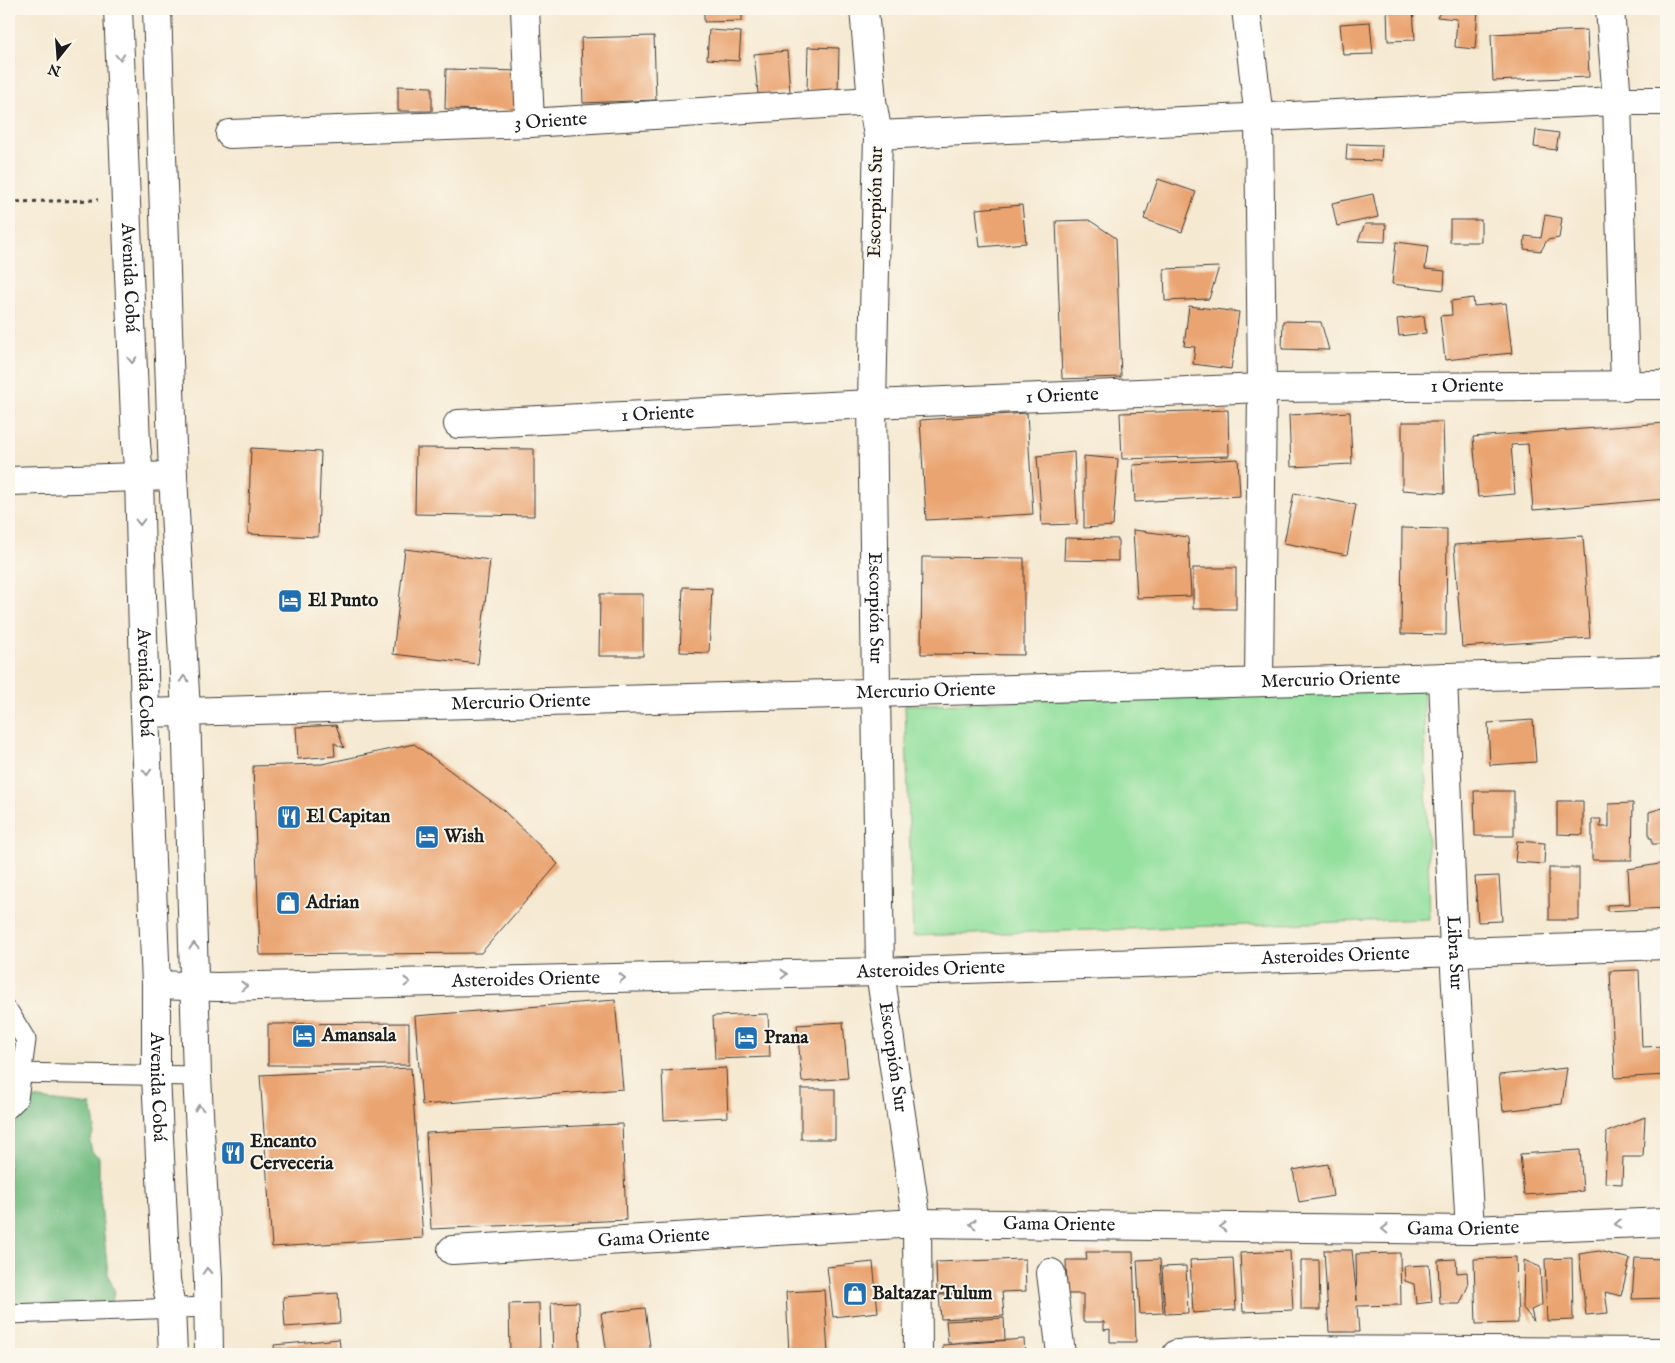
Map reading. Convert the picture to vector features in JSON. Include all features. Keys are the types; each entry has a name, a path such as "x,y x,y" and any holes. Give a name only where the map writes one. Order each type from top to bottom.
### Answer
{"street":[{"name":"Avenida Cobá","path":"118,9 139,477 145,714 156,986 156,1076 166,1280 171,1308 173,1354"},
{"name":"Avenida Cobá","path":"157,9 173,476 186,711 196,987 197,1076 210,1354"},
{"path":"525,9 530,123"},
{"name":"Escorpión Sur","path":"864,9 872,101 878,135 872,404 880,972 917,1223 918,1354"},
{"path":"1246,9 1259,118 1262,388 1258,682"},
{"path":"1610,9 1617,101 1625,387"},
{"name":"3 Oriente","path":"230,134 530,123 872,101"},
{"path":"878,135 1617,101 1666,101"},
{"name":"1 Oriente","path":"458,424 1262,388 1625,387 1666,385"},
{"path":"9,481 173,476"},
{"name":"Mercurio Oriente","path":"145,714 186,711 1666,671"},
{"name":"Libra Sur","path":"1443,677 1454,952 1470,1230"},
{"name":"Asteroides Oriente","path":"156,986 196,987 880,972 1666,945"},
{"name":"Gama Oriente","path":"452,1250 917,1223 1470,1230 1666,1222"},
{"path":"1051,1273 1061,1354"},
{"path":"1177,1354 1274,1352 1666,1352"}],"lane":[{"path":"9,1012 26,1040 16,1073 18,1099 9,1108"},
{"path":"16,1073 197,1076"},
{"path":"9,1314 208,1307"}],"path":[{"path":"9,202 126,200"}],"green space":[{"path":"1423,686 1430,919 913,936 905,705"},
{"path":"30,1098 91,1105 95,1127 90,1142 92,1152 99,1157 99,1184 108,1275 115,1292 111,1303 9,1305 9,1133 27,1109"}],"building":[{"path":"704,9 742,9 742,21 704,22"},
{"path":"1387,9 1413,9 1415,40 1388,41"},
{"path":"1443,9 1478,9 1475,49 1455,47 1457,19 1437,17"},
{"path":"1370,22 1373,54 1343,55 1340,24"},
{"path":"709,30 741,32 739,61 707,59"},
{"path":"1587,30 1589,77 1493,81 1491,34"},
{"path":"654,36 656,100 583,103 581,38"},
{"path":"808,47 839,48 838,91 807,91"},
{"path":"787,51 790,92 758,94 754,54"},
{"path":"446,69 521,71 520,111 445,109"},
{"path":"398,86 432,87 432,111 398,111"},
{"path":"1536,130 1559,133 1556,150 1534,147"},
{"path":"1347,144 1382,145 1381,161 1346,160"},
{"path":"1158,179 1196,192 1182,232 1144,219"},
{"path":"1373,194 1378,217 1337,226 1332,203"},
{"path":"1022,205 1026,243 980,247 976,209"},
{"path":"1545,215 1562,218 1559,238 1547,240 1541,251 1524,249 1525,236 1541,238"},
{"path":"1089,220 1116,238 1121,377 1062,379 1056,221"},
{"path":"1450,220 1481,220 1481,242 1450,242"},
{"path":"1365,224 1386,224 1385,242 1358,241"},
{"path":"1396,242 1428,246 1425,269 1445,271 1444,290 1392,284"},
{"path":"1219,267 1209,299 1165,301 1164,269"},
{"path":"1473,298 1474,306 1506,303 1512,353 1445,360 1440,316 1452,315 1451,301"},
{"path":"1189,306 1239,312 1231,369 1193,364 1195,347 1184,346"},
{"path":"1424,316 1426,333 1399,336 1397,319"},
{"path":"1283,321 1321,322 1329,350 1282,349"},
{"path":"1228,410 1229,456 1122,459 1120,413"},
{"path":"1350,412 1352,464 1291,467 1289,415"},
{"path":"1027,413 1033,514 926,520 920,420"},
{"path":"1402,422 1443,422 1445,493 1402,490"},
{"path":"1666,423 1666,499 1533,510 1528,444 1511,445 1515,494 1478,497 1473,437"},
{"path":"251,448 321,452 318,537 248,534"},
{"path":"416,448 534,449 534,516 415,514"},
{"path":"1074,452 1077,524 1042,525 1037,456"},
{"path":"1084,456 1118,459 1113,526 1084,528"},
{"path":"1238,459 1240,496 1135,502 1133,465"},
{"path":"1294,493 1356,505 1347,555 1284,543"},
{"path":"1402,528 1447,529 1446,635 1401,634"},
{"path":"1133,530 1188,537 1191,596 1137,598"},
{"path":"1583,536 1590,638 1462,647 1454,545"},
{"path":"1065,538 1118,539 1118,561 1064,560"},
{"path":"405,549 490,560 478,664 393,654"},
{"path":"922,557 1024,558 1024,655 921,654"},
{"path":"1193,568 1236,568 1236,609 1193,609"},
{"path":"683,587 712,588 709,653 680,652"},
{"path":"600,594 643,594 643,656 599,656"},
{"path":"1533,720 1536,762 1490,765 1488,723"},
{"path":"336,725 344,748 334,743 335,756 298,759 296,727"},
{"name":"Wish","path":"414,744 502,809 558,864 481,953 260,955 253,766 322,764"},
{"path":"1474,791 1514,791 1514,836 1475,836"},
{"path":"1557,801 1583,801 1583,835 1557,834"},
{"path":"1633,803 1632,860 1592,860 1592,819 1601,819 1600,827 1609,827 1609,804"},
{"path":"1666,807 1666,856 1662,856 1662,844 1652,844 1652,838 1649,838 1649,812"},
{"path":"1517,841 1545,843 1544,864 1515,862"},
{"path":"1666,863 1666,908 1607,911 1607,905 1630,904 1628,869"},
{"path":"1549,868 1579,868 1579,920 1549,920"},
{"path":"1499,876 1502,921 1478,922 1475,877"},
{"path":"1639,970 1642,1047 1666,1046 1666,1075 1615,1078 1610,971"},
{"path":"615,1000 623,1089 422,1105 415,1016"},
{"path":"768,1014 770,1057 715,1059 713,1016"},
{"path":"843,1022 848,1078 802,1082 797,1025"},
{"path":"409,1023 409,1065 268,1065 268,1024"},
{"path":"411,1068 423,1238 272,1247 260,1075"},
{"path":"726,1068 728,1117 664,1120 662,1071"},
{"path":"1567,1068 1562,1104 1503,1111 1499,1075"},
{"path":"801,1089 835,1089 835,1139 801,1139"},
{"path":"1645,1117 1643,1157 1623,1157 1622,1184 1605,1183 1607,1132"},
{"path":"622,1124 626,1220 431,1229 426,1133"},
{"path":"1580,1150 1583,1191 1524,1195 1520,1154"},
{"path":"1328,1164 1333,1196 1299,1202 1293,1170"},
{"path":"1324,1250 1352,1250 1357,1301 1356,1254 1400,1253 1401,1305 1357,1306 1359,1332 1329,1332"},
{"path":"1290,1251 1293,1310 1243,1312 1240,1253"},
{"path":"1599,1251 1630,1259 1621,1296 1605,1292 1608,1313 1586,1315 1579,1254"},
{"path":"1086,1252 1133,1252 1136,1342 1110,1342 1110,1329 1104,1330 1104,1322 1083,1322 1083,1294 1067,1294 1066,1260 1087,1260"},
{"path":"1516,1257 1518,1323 1476,1324 1474,1259"},
{"path":"1233,1258 1236,1310 1193,1313 1190,1260"},
{"path":"1572,1258 1573,1320 1547,1321 1545,1259"},
{"path":"1635,1258 1666,1259 1666,1298 1632,1299"},
{"path":"1025,1259 1026,1291 1002,1292 1004,1316 941,1319 939,1295 974,1293 937,1294 936,1262"},
{"path":"1160,1259 1163,1313 1140,1314 1137,1260"},
{"path":"1456,1259 1457,1273 1467,1272 1468,1286 1460,1304 1440,1304 1438,1260"},
{"path":"1301,1260 1319,1260 1320,1310 1301,1310"},
{"path":"1524,1260 1540,1267 1542,1305 1531,1310 1534,1322 1523,1308"},
{"path":"873,1262 878,1312 833,1317 827,1267"},
{"path":"1429,1265 1432,1302 1416,1304 1414,1284 1405,1281 1404,1266"},
{"path":"1186,1266 1188,1313 1165,1314 1162,1267"},
{"path":"824,1290 828,1354 789,1354 786,1292"},
{"path":"338,1293 340,1323 285,1327 283,1297"},
{"path":"579,1302 580,1354 553,1354 551,1303"},
{"path":"539,1303 540,1354 510,1354 509,1304"},
{"path":"645,1308 651,1354 607,1354 601,1313"},
{"path":"1004,1318 1005,1340 948,1343 946,1321"},
{"path":"339,1339 341,1354 275,1354 274,1345"},
{"path":"1024,1339 1025,1354 943,1354 943,1345"},
{"path":"864,1350 864,1354 831,1354 831,1352"}],"place":[{"name":"El Punto","path":"290,601"},
{"name":"El Capitan","path":"289,817"},
{"name":"Wish","path":"427,837"},
{"name":"Adrian","path":"288,903"},
{"name":"Amansala","path":"304,1036"},
{"name":"Prana","path":"746,1038"},
{"name":"Encanto Cerveceria","path":"233,1153"},
{"name":"Baltazar Tulum","path":"855,1294"}]}
